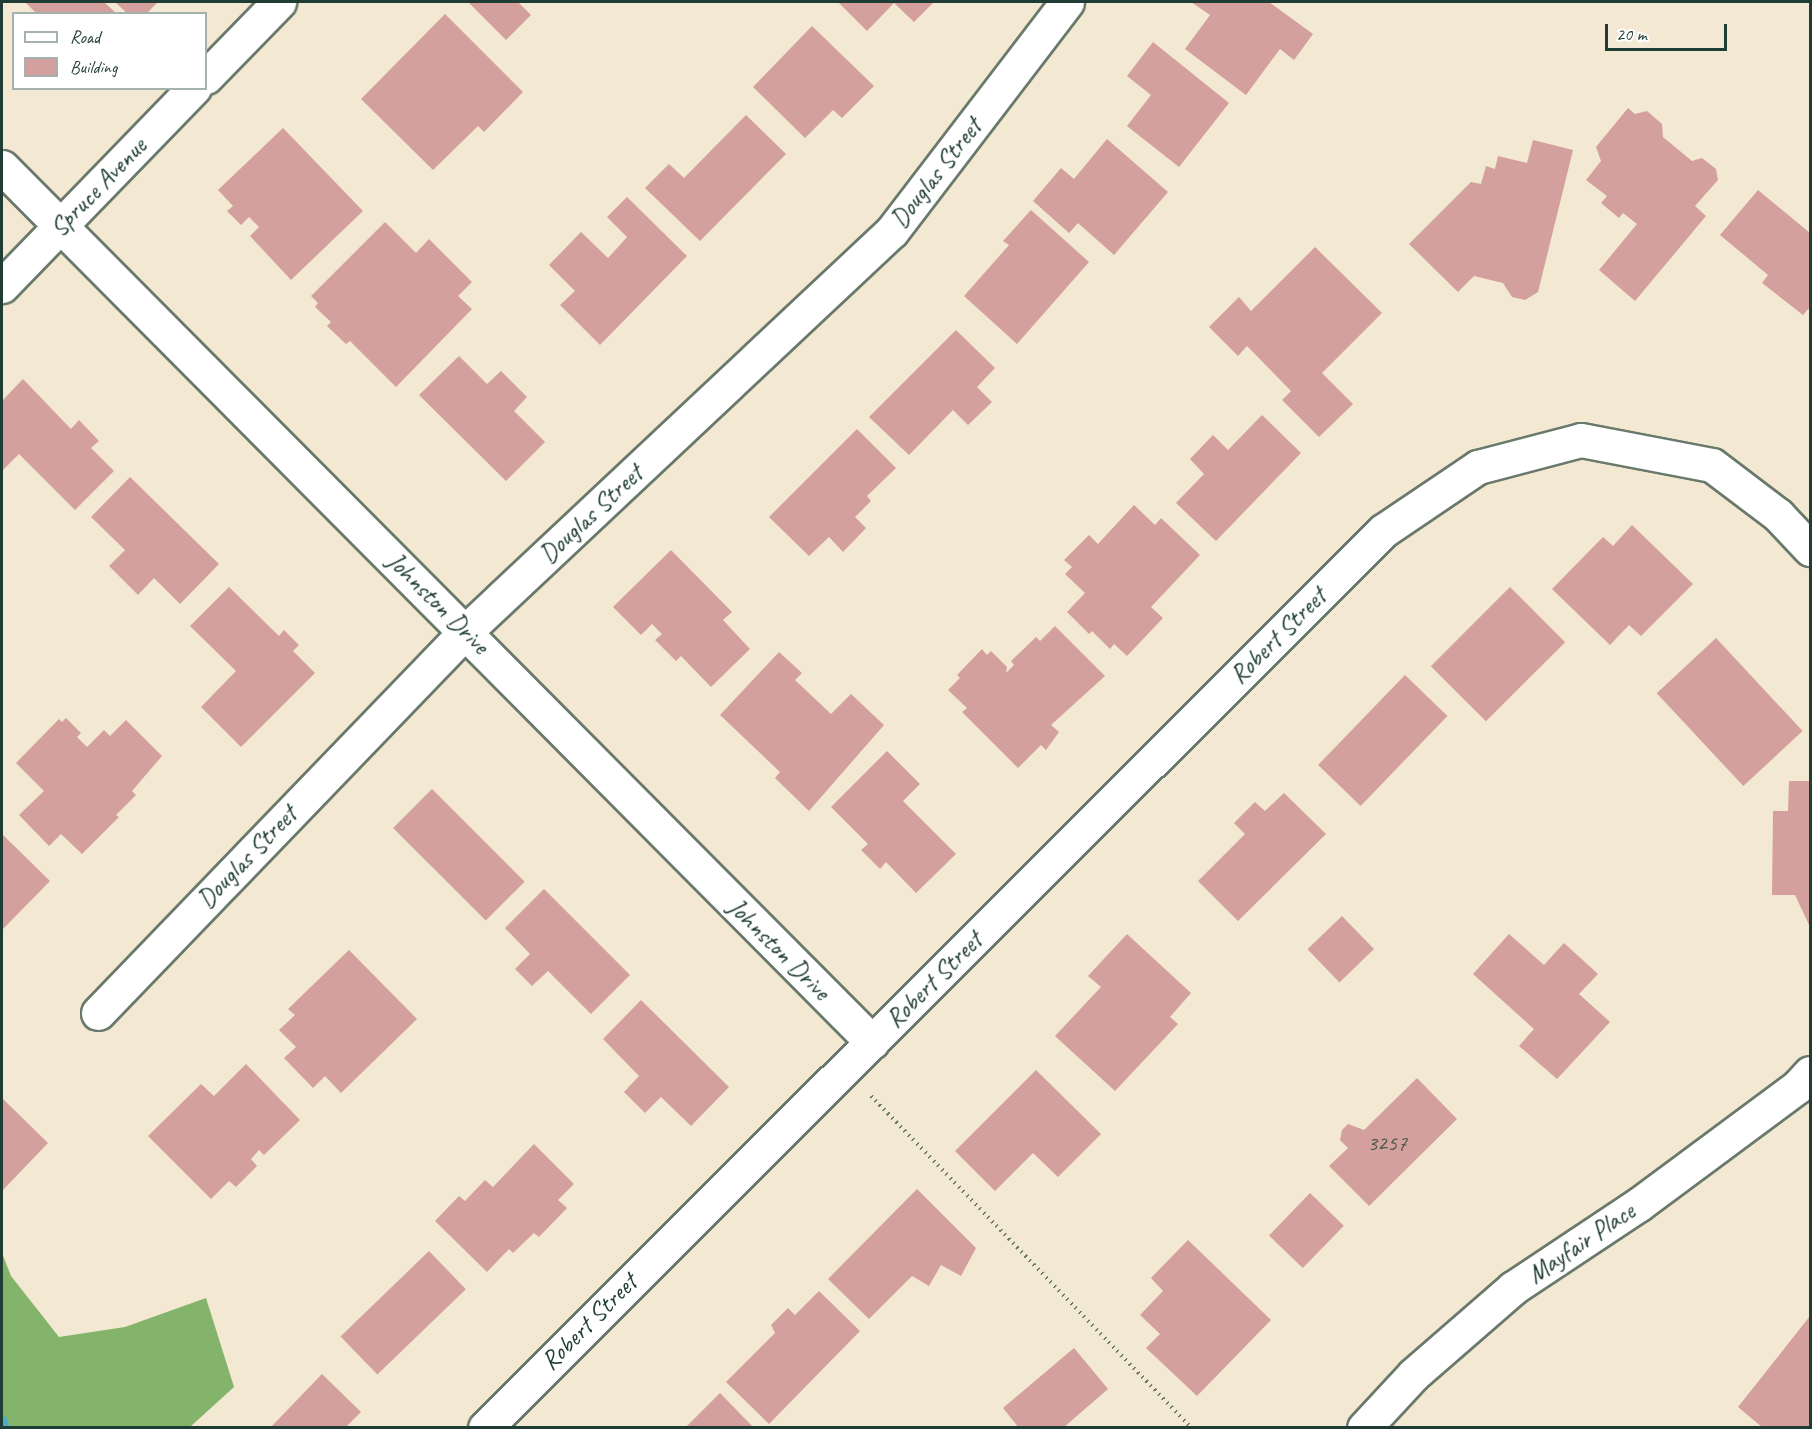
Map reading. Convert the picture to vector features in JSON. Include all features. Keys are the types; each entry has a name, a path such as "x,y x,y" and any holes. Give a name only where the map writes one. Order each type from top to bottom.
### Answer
{"street":[{"path":"207,76 279,2"},
{"name":"Douglas Street","path":"98,1012 466,631 892,231 1067,2"},
{"name":"Spruce Avenue","path":"2,286 192,90"},
{"name":"Johnston Drive","path":"2,166 872,1042"},
{"name":"Robert Street","path":"485,1428 1383,531 1478,467 1581,440 1712,465 1778,515 1810,549"},
{"name":"Mayfair Place","path":"1364,1428 1413,1375 1513,1288 1638,1205 1797,1087 1810,1072"}],"path":[{"path":"845,1069 1192,1428"}],"green space":[{"path":"2,1253 11,1276 59,1337 125,1327 206,1298 234,1387 190,1427 2,1427"}],"building":[{"path":"25,2 104,2 115,12 35,12"},
{"path":"115,2 158,2 148,12 126,12"},
{"path":"468,2 518,2 531,15 506,40"},
{"path":"838,2 934,2 914,22 894,3 867,31"},
{"path":"1191,2 1269,2 1313,34 1294,60 1280,49 1246,95 1185,49 1210,15"},
{"path":"445,14 523,92 484,132 478,126 433,170 361,99"},
{"path":"812,26 874,86 842,118 833,110 805,138 753,87"},
{"path":"1153,42 1229,103 1179,167 1127,126 1151,95 1127,76"},
{"path":"1628,108 1635,114 1647,111 1662,124 1663,137 1692,161 1702,158 1716,169 1718,180 1695,206 1706,216 1635,301 1599,270 1637,224 1623,213 1619,218 1601,203 1607,196 1586,180 1601,161 1596,147"},
{"path":"746,115 786,154 700,241 645,188 669,164 684,178"},
{"path":"283,128 363,211 291,280 250,236 259,227 249,217 241,225 227,211 233,206 218,190"},
{"path":"1107,139 1168,192 1114,255 1078,223 1069,233 1033,201 1061,168 1074,179"},
{"path":"1533,140 1573,150 1538,292 1525,300 1512,297 1503,283 1474,276 1458,292 1409,244 1471,182 1481,184 1486,166 1495,169 1498,156 1527,163"},
{"path":"1758,190 1810,233 1810,307 1803,315 1762,283 1768,275 1720,235"},
{"path":"627,197 687,256 600,345 560,305 575,291 549,265 581,232 608,258 627,237 607,217"},
{"path":"1031,210 1089,262 1017,344 964,296 1009,245 1003,241"},
{"path":"385,222 416,253 429,239 472,282 458,296 472,309 396,387 350,341 346,344 327,326 331,322 315,307 318,303 311,296"},
{"path":"1315,247 1382,313 1322,373 1353,404 1319,437 1282,400 1291,391 1247,346 1238,356 1209,327 1239,297 1251,311"},
{"path":"956,330 995,368 977,387 992,402 968,425 953,410 909,455 869,417"},
{"path":"459,356 487,384 501,371 527,397 514,411 545,442 506,481 419,395"},
{"path":"23,379 71,429 79,420 99,441 91,448 114,471 75,510 19,454 2,471 2,401"},
{"path":"1262,415 1301,453 1216,541 1176,503 1204,474 1190,459 1213,435 1228,450"},
{"path":"857,429 896,468 867,496 871,501 855,517 866,528 843,552 829,537 809,556 769,517"},
{"path":"130,477 219,564 180,604 154,578 138,595 109,566 125,550 91,517"},
{"path":"1134,505 1155,525 1161,518 1200,555 1151,607 1163,618 1127,656 1114,644 1110,649 1092,631 1089,634 1067,612 1085,593 1065,574 1072,567 1064,560 1089,535 1098,544"},
{"path":"1632,525 1693,584 1641,636 1629,625 1610,645 1552,589 1603,537 1613,546"},
{"path":"671,550 732,612 723,620 750,649 711,687 681,656 676,661 655,640 662,634 652,624 641,635 613,607"},
{"path":"229,587 279,636 284,630 299,645 293,651 315,673 241,747 201,707 236,671 190,626"},
{"path":"1510,587 1565,642 1486,721 1431,666"},
{"path":"1055,626 1105,676 1051,725 1059,732 1046,750 1041,745 1018,768 962,712 967,708 948,690 960,678 957,675 982,649 987,655 991,651 1007,667 1006,673 1014,665 1011,661 1036,637 1040,641"},
{"path":"1716,638 1803,731 1743,786 1657,693"},
{"path":"779,652 802,673 795,680 831,714 851,694 884,725 809,811 775,778 780,772 720,715"},
{"path":"1405,675 1447,716 1361,806 1318,765"},
{"path":"66,718 81,733 77,737 87,747 104,730 110,736 126,720 162,756 132,791 136,795 116,815 119,817 82,854 61,834 49,846 19,815 44,791 16,763 59,719 62,722"},
{"path":"887,751 920,784 903,801 956,854 916,893 886,862 880,869 861,850 868,844 831,807"},
{"path":"1789,781 1810,781 1810,927 1795,895 1772,895 1773,811 1788,811"},
{"path":"432,789 525,882 486,921 393,828"},
{"path":"1284,793 1326,834 1238,921 1198,881 1245,834 1234,823 1255,802 1265,811"},
{"path":"2,836 50,881 2,930"},
{"path":"544,889 630,975 591,1014 548,971 532,986 515,969 530,954 505,928"},
{"path":"1342,916 1374,949 1339,982 1307,949"},
{"path":"1127,934 1191,993 1170,1017 1178,1024 1115,1091 1055,1036 1101,987 1088,976"},
{"path":"1509,934 1544,965 1564,943 1598,974 1579,994 1610,1022 1557,1079 1519,1046 1534,1029 1473,974"},
{"path":"349,950 417,1019 341,1093 325,1076 313,1088 284,1058 296,1047 279,1030 295,1015 288,1009"},
{"path":"641,1000 729,1087 691,1126 661,1097 645,1113 624,1092 639,1076 603,1039"},
{"path":"246,1064 300,1120 264,1155 259,1150 251,1159 257,1166 236,1187 229,1181 211,1199 148,1136 201,1084 214,1096"},
{"path":"1036,1070 1101,1134 1058,1177 1033,1153 995,1191 955,1151"},
{"path":"1417,1078 1457,1119 1369,1206 1329,1166 1348,1148 1340,1140 1342,1130 1348,1124 1364,1130"},
{"path":"2,1098 48,1143 2,1191"},
{"path":"534,1144 574,1184 558,1200 567,1208 539,1237 534,1233 513,1253 509,1249 487,1272 435,1221 459,1196 465,1201 485,1180 493,1187"},
{"path":"917,1189 976,1248 961,1276 941,1265 929,1286 912,1276 869,1319 828,1279"},
{"path":"1310,1193 1344,1226 1303,1268 1269,1235"},
{"path":"1188,1240 1271,1320 1197,1396 1146,1348 1160,1334 1140,1315 1163,1291 1151,1278"},
{"path":"429,1251 466,1289 377,1375 341,1336"},
{"path":"819,1291 860,1331 769,1424 726,1382 775,1333 771,1325 788,1308 795,1315"},
{"path":"1810,1316 1810,1428 1763,1428 1738,1407"},
{"path":"1074,1348 1108,1389 1063,1428 1019,1428 1003,1408"},
{"path":"322,1374 361,1412 345,1428 270,1428"},
{"path":"720,1393 754,1428 685,1428"}],"waterway":[{"path":"2,1422 3,1428"}]}
